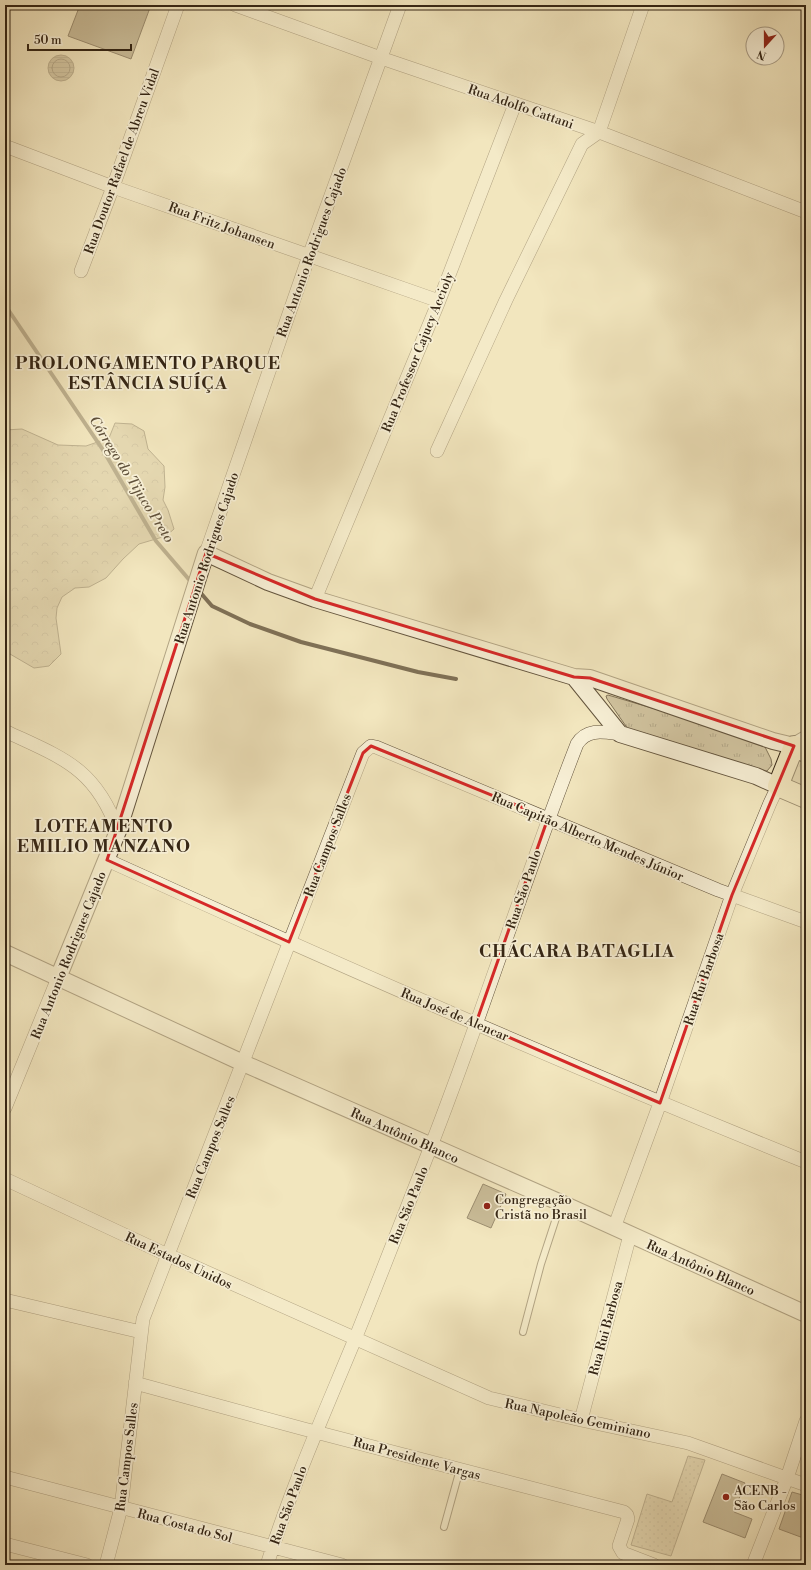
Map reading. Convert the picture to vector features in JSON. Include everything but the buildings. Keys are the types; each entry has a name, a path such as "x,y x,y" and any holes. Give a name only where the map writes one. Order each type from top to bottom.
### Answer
{"main road":[{"name":"Rua Rui Barbosa","path":"778,786 802,746"},
{"path":"778,786 806,798"}],"street":[{"name":"Rua Doutor Rafael de Abreu Vidal","path":"81,271 178,5"},
{"name":"Rua Adolfo Cattani","path":"235,5 381,58 599,132 806,212"},
{"name":"Rua Antonio Rodrigues Cajado","path":"5,1108 118,831 205,557 309,256 400,5"},
{"path":"437,451 506,300 582,144 599,132 643,5"},
{"name":"Rua Professor Cajucy Accioly","path":"315,599 439,301 515,104"},
{"name":"Rua Fritz Johansen","path":"5,146 113,186 439,301"},
{"path":"205,557 315,599 574,677 590,678 758,736 802,746"},
{"path":"574,677 620,734 756,776 778,786"},
{"path":"5,731 62,758 78,769 93,783 104,800 118,831"},
{"name":"Rua São Paulo","path":"267,1565 272,1547 315,1432 431,1146 548,818 577,744 580,738 586,734 595,732 620,734"},
{"name":"Rua Capitão Alberto Mendes Júnior","path":"371,746 548,818 718,890 806,922"},
{"name":"Rua Campos Salles","path":"106,1565 120,1508 143,1319 363,753 371,746"},
{"name":"Rua Rui Barbosa","path":"614,1228 660,1103 732,895 778,786"},
{"name":"Rua José de Alencar","path":"107,860 289,942 660,1103 806,1162"},
{"name":"Rua Antônio Blanco","path":"5,953 243,1063 561,1203 806,1314"},
{"name":"Rua Estados Unidos","path":"5,1179 167,1255 354,1339"},
{"name":"Rua Rui Barbosa","path":"581,1420 630,1235"},
{"path":"5,1300 141,1332"},
{"name":"Rua Napoleão Geminiano","path":"354,1339 489,1398 581,1420 688,1442 806,1485"},
{"name":"Rua Presidente Vargas","path":"135,1383 315,1432 624,1512 628,1519 619,1546 620,1549 623,1553 654,1565"},
{"path":"754,1565 787,1478 806,1421"},
{"name":"Rua Costa do Sol","path":"5,1477 342,1565"},
{"path":"5,1544 87,1565"}],"lane":[{"path":"523,1332 541,1264 561,1203"},
{"path":"444,1527 460,1469"}],"highlighted area":[{"path":"206,553 315,599 574,677 590,678 794,746 732,895 660,1103 476,1023 548,818 371,746 363,753 289,942 107,860"}],"green space":[{"path":"115,423 132,424 144,431 148,449 164,466 165,487 163,500 174,529 166,536 139,544 106,578 89,587 75,588 62,597 57,608 56,618 61,654 49,666 34,668 10,654 5,649 5,430 22,429 58,445 86,446 109,438"},
{"path":"608,695 672,714 765,747 771,759 772,765 767,771 763,771 628,729 607,699 606,696"},
{"path":"799,761 806,763 806,791 792,783 789,778 794,763"},
{"path":"688,1456 705,1460 671,1556 631,1545 647,1494 672,1502"}],"water":[{"path":"61,55 70,59 74,68 70,77 61,81 52,77 48,68 52,59"}],"waterway":[{"name":"Córrego do Tijuco Preto","path":"5,305 103,450 156,541 192,583"},
{"name":"Córrego do Tijuco Preto","path":"199,591 212,606 250,624 301,642 418,672 456,679"}],"place":[{"name":"Congregação Cristã no Brasil","path":"487,1206"},
{"name":"ACENB - São Carlos","path":"726,1497"}],"district":[{"name":"PROLONGAMENTO PARQUE ESTÂNCIA SUÍÇA","path":"148,373"},
{"name":"LOTEAMENTO EMILIO MANZANO","path":"104,836"},
{"name":"CHÁCARA BATAGLIA","path":"577,951"}]}
